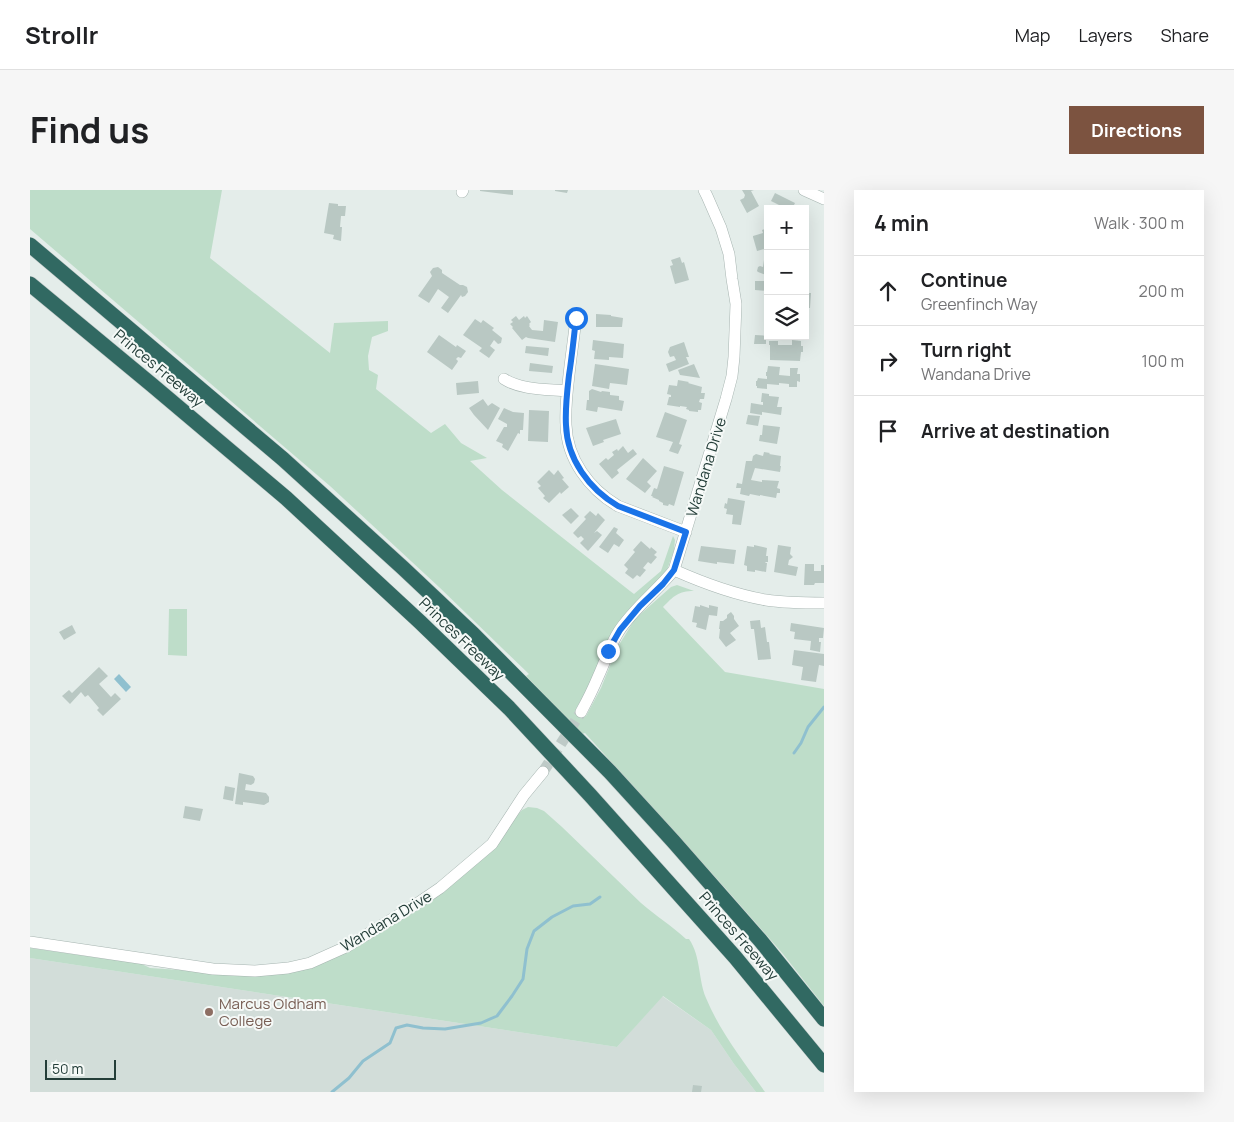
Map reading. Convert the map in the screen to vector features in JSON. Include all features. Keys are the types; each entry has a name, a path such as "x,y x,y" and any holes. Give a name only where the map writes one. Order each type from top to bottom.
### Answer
{"highway":[{"name":"Princes Freeway","path":"30,245 283,459 479,640 610,772 667,834 760,940 824,1019"},
{"name":"Princes Freeway","path":"30,284 286,498 420,622 509,708 728,949 824,1065"}],"street":[{"path":"804,190 824,199"},
{"name":"Wandana Drive","path":"581,712 597,680 608,651 620,630 674,570 732,376 736,304 729,254 721,228 706,192"},
{"path":"576,318 566,427 576,465 604,497 618,506 686,532"},
{"path":"504,379 518,386 568,391"},
{"path":"674,570 764,600 824,604"},
{"name":"Wandana Drive","path":"30,942 213,969 255,971 288,968 310,963 348,946 440,888 492,844 524,795 543,772"}],"shaded area":[{"name":"Marcus Oldham College","path":"30,958 617,1047 662,996 711,1030 756,1092 30,1092"}],"green space":[{"path":"30,190 222,190 210,258 330,353 334,323 388,321 388,331 372,337 368,356 369,370 378,375 376,389 431,433 445,424 461,443 487,458 470,461 502,490 634,594 661,571 673,536 675,540 674,550 666,573 647,591 576,709 586,716 601,688 617,648 635,619 671,587 677,585 694,591 677,595 663,607 725,672 824,689 824,1006 783,954 726,889 585,733 582,734 526,676 529,674 330,486 30,229"},
{"path":"169,609 187,609 187,656 168,655"},
{"path":"528,807 544,811 641,903 686,939 689,939 698,960 703,991 712,1011 733,1046 765,1092 756,1092 711,1030 663,996 617,1047 30,958 30,948 142,964 150,968 195,971 298,967 403,916 507,827 522,810"}],"water":[{"path":"119,674 131,687 126,692 114,679"}],"building":[{"path":"513,190 513,195 480,191"},
{"path":"555,190 568,190 567,193"},
{"path":"742,190 754,190 751,191 759,206 747,213 740,200 745,195"},
{"path":"775,193 795,203 794,205 779,205 771,201"},
{"path":"329,203 346,206 345,216 341,216 341,241 333,239 334,235 324,233"},
{"path":"764,229 764,249 757,251 753,236 763,233 762,230"},
{"path":"680,257 682,263 684,262 689,280 675,284 670,266 673,265 671,260"},
{"path":"764,260 764,274 757,271 758,267 763,267"},
{"path":"438,267 442,270 442,273 460,285 467,287 468,292 465,296 462,297 461,295 448,313 441,308 449,297 438,289 429,303 418,296 432,276 430,272 433,268"},
{"path":"755,281 764,281 764,291 755,290"},
{"path":"809,293 811,293 810,308"},
{"path":"596,314 623,318 622,327 596,327"},
{"path":"516,316 519,320 527,316 531,322 529,326 532,330 543,331 544,320 558,322 555,342 526,337 522,340 510,324 513,322 511,320"},
{"path":"475,319 481,323 483,320 494,328 492,330 502,338 501,343 498,344 494,340 490,346 495,350 489,358 479,351 482,348 463,335"},
{"path":"439,335 456,347 457,345 466,351 461,358 458,357 456,359 458,361 452,370 427,352"},
{"path":"755,335 764,336 766,344 754,344"},
{"path":"593,340 624,344 623,358 609,357 609,360 594,359 595,351 592,350"},
{"path":"792,340 801,341 803,352 801,352 800,361 770,360 769,341 778,341 778,345 792,345"},
{"path":"684,342 689,357 686,357 689,364 669,372 666,364 676,360 674,356 670,357 668,352 670,347"},
{"path":"526,346 549,348 548,356 525,353"},
{"path":"530,363 553,366 552,373 529,371"},
{"path":"595,364 629,369 627,385 610,383 609,389 592,386"},
{"path":"694,364 700,378 680,375 678,370"},
{"path":"768,366 780,367 779,375 790,376 790,368 798,368 797,374 800,374 800,382 797,381 797,387 789,387 789,384 779,383 779,385 767,384 767,389 757,388 756,381 758,378 767,379 766,372"},
{"path":"678,380 702,387 701,393 705,393 704,399 700,399 699,402 702,403 701,410 698,410 698,412 689,411 686,409 687,407 667,405 669,397 671,397 671,395 667,394 669,385 677,386"},
{"path":"478,381 479,393 457,395 456,383"},
{"path":"592,389 610,392 610,395 619,396 619,400 624,401 622,411 598,407 597,412 586,410 589,391"},
{"path":"762,393 779,397 777,407 782,407 781,415 762,412 762,415 750,413 751,403 763,405 763,402 761,402"},
{"path":"483,399 488,406 492,403 500,408 488,430 469,408"},
{"path":"504,408 513,412 524,413 523,430 520,430 520,434 518,433 508,451 502,447 503,444 496,441 504,427 507,427 507,424 498,419"},
{"path":"529,410 549,411 548,442 528,441"},
{"path":"665,412 687,420 679,444 682,445 678,454 669,451 673,442 656,437"},
{"path":"748,415 760,416 758,426 746,424"},
{"path":"616,419 621,434 603,440 604,442 593,446 586,428"},
{"path":"763,425 780,427 777,444 759,441"},
{"path":"623,446 628,453 633,449 637,454 617,470 619,473 612,479 599,464 606,458 608,460 614,455 612,452 617,449 618,451"},
{"path":"764,452 781,456 780,472 755,468 751,480 762,482 762,480 779,481 777,488 780,489 780,493 777,493 776,498 740,494 741,488 736,488 737,483 742,484 746,461 752,461 753,456 756,454 763,456"},
{"path":"643,458 657,471 647,482 651,486 645,493 626,479"},
{"path":"664,466 684,472 674,506 669,504 668,506 663,505 659,500 651,496 654,488 657,489"},
{"path":"549,470 554,475 558,470 564,478 562,479 569,487 561,494 560,492 549,503 543,498 545,496 538,488 541,486 537,482"},
{"path":"728,498 745,501 741,525 732,524 733,515 726,514 727,509 724,508"},
{"path":"571,508 579,516 571,524 562,515"},
{"path":"590,511 596,516 598,513 605,520 594,533 597,531 602,535 588,551 580,543 584,539 581,536 578,538 573,533 586,519 584,517"},
{"path":"614,527 618,529 616,533 624,540 619,547 614,544 608,553 599,547"},
{"path":"641,541 657,552 654,555 657,557 651,564 648,562 643,568 646,570 640,577 637,575 633,579 625,573 628,569 624,565"},
{"path":"754,545 767,548 766,556 768,556 768,562 765,563 767,563 766,572 747,571 747,566 744,565 747,546 754,547"},
{"path":"778,545 791,547 790,554 793,557 789,560 788,565 798,567 796,576 774,572"},
{"path":"701,546 736,550 734,564 698,561"},
{"path":"805,564 814,564 814,571 821,571 821,565 824,565 824,583 804,585"},
{"path":"700,605 709,608 709,605 718,607 717,616 709,615 706,630 696,627 697,623 692,622 695,606 700,607"},
{"path":"731,612 739,626 730,633 736,640 726,647 719,638 720,621 727,618 727,615"},
{"path":"760,620 761,628 765,627 771,659 758,660 754,629 751,629 750,621"},
{"path":"791,623 824,628 823,638 819,638 819,642 821,642 820,652 810,650 811,641 794,639 795,632 790,631"},
{"path":"72,625 76,633 64,640 59,632"},
{"path":"794,650 824,654 824,666 819,665 816,682 801,680 803,667 792,665"},
{"path":"99,667 108,676 99,684 111,697 115,693 121,699 103,716 88,695 85,697 81,692 70,704 62,696 69,690 72,693"},
{"path":"239,773 253,776 255,779 251,785 246,784 245,790 266,793 269,797 269,802 264,805 243,802 243,805 235,804"},
{"path":"225,786 235,788 233,801 223,799"},
{"path":"185,806 203,809 200,821 183,818"},
{"path":"693,1085 702,1086 701,1092 692,1092"}],"waterway":[{"path":"794,753 808,727 824,707"},
{"path":"332,1092 349,1078 363,1061 390,1043 396,1028 407,1025 445,1029 481,1023 497,1016 523,979 527,949 534,931 552,917 573,906 590,904 600,897"}],"tunnel":[{"path":"543,772 581,712"}],"place":[{"name":"Marcus Oldham College","path":"209,1012"}],"route":[{"path":"576,318 566,411 568,440 576,465 591,484 610,502 686,532 674,570 620,630 608,651"}]}
